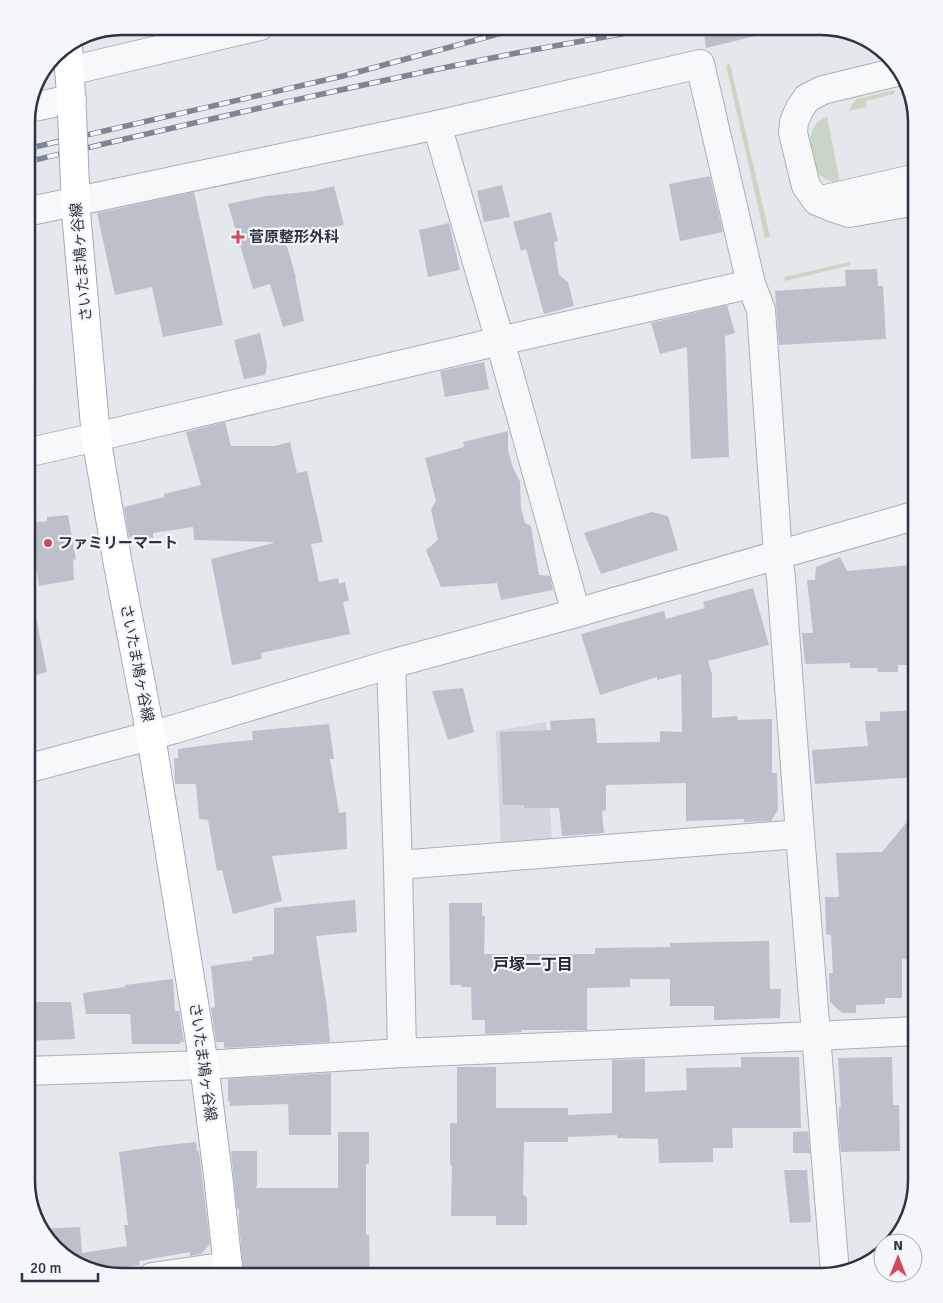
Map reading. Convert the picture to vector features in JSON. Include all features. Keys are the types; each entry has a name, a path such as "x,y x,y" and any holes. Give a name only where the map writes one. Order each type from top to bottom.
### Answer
{"main road":[{"name":"さいたま鳩ヶ谷線","path":"68,59 72,106 75,194 96,437 151,736 204,1065 228,1268"}],"street":[{"path":"68,59 208,35"},
{"path":"35,209 75,194 437,124 700,64 751,284 761,310 778,555 834,1267"},
{"path":"892,73 823,90 807,98 799,110 792,133 806,186 818,201 849,213 908,203"},
{"path":"37,108 72,106"},
{"path":"437,124 576,613"},
{"path":"818,201 908,180"},
{"path":"35,451 751,284"},
{"path":"35,767 151,736 391,664 908,518"},
{"path":"391,664 402,1053"},
{"path":"398,865 800,834"},
{"path":"35,1072 204,1065 402,1053 908,1031"}],"shaded area":[{"path":"546,722 552,843 501,846 496,731"}],"green space":[{"path":"730,64 770,237 765,238 726,65"},
{"path":"895,90 894,94 866,101 867,107 849,111 857,99"},
{"path":"827,116 840,183 827,180 818,174 811,157 811,134 817,123"},
{"path":"850,262 851,265 785,281 784,277"}],"building":[{"path":"704,35 760,35 706,48"},
{"path":"710,176 723,232 680,241 669,184"},
{"path":"502,185 510,217 484,222 477,191"},
{"path":"334,186 344,225 285,240 296,277 304,321 283,327 270,284 253,289 228,204 266,196 314,191"},
{"path":"194,192 223,325 163,337 152,287 115,295 97,213"},
{"path":"551,212 558,241 554,242 559,275 568,282 574,306 544,314 526,249 521,251 513,222"},
{"path":"449,223 460,270 428,277 419,230"},
{"path":"877,269 878,286 883,286 886,339 779,345 775,291 846,286 845,270"},
{"path":"727,305 735,333 725,336 729,457 691,459 687,347 660,354 651,323"},
{"path":"260,333 267,365 265,375 244,379 234,340"},
{"path":"484,362 489,389 445,397 440,371"},
{"path":"225,422 231,446 275,446 290,442 297,473 307,471 323,542 311,544 319,582 338,578 339,584 345,582 349,601 343,602 350,634 261,653 262,659 232,665 211,559 273,542 194,540 193,527 153,533 153,538 129,537 124,507 164,497 164,494 201,485 186,432"},
{"path":"508,431 508,450 512,465 520,482 521,509 525,523 531,526 539,575 550,576 553,590 501,600 497,583 441,587 426,550 438,540 431,510 436,501 425,458 464,447 463,442"},
{"path":"652,512 668,516 678,550 601,574 584,533"},
{"path":"68,515 76,560 73,559 74,580 39,586 35,558 35,522 47,521 47,517"},
{"path":"840,557 847,571 908,565 908,665 898,665 898,672 878,672 877,668 850,668 850,663 805,664 802,633 813,633 807,580 815,580 816,567"},
{"path":"753,588 769,645 708,661 712,674 712,718 737,716 738,720 772,719 772,773 777,773 778,810 771,821 744,822 744,819 686,821 686,783 606,785 606,810 602,811 604,833 562,836 559,808 524,808 524,805 503,805 500,732 551,730 550,721 595,718 597,743 660,742 660,731 682,732 681,674 657,680 657,677 600,695 581,634 664,611 666,619 705,608 703,602"},
{"path":"35,617 47,672 35,675"},
{"path":"463,688 474,732 448,740 432,691"},
{"path":"908,710 908,778 815,784 812,750 868,746 865,721 880,721 880,712"},
{"path":"329,724 334,759 330,759 339,813 346,812 347,849 272,856 282,901 233,914 222,870 217,871 208,820 199,819 196,784 175,784 174,758 178,758 178,749 253,740 252,731"},
{"path":"908,821 908,959 902,959 902,998 885,998 885,1004 856,1005 856,1013 842,1013 830,1002 829,973 833,973 831,935 826,934 825,897 839,897 836,853 882,852"},
{"path":"355,900 357,932 316,936 330,1042 224,1048 224,1042 216,1042 211,1008 215,1007 211,966 253,960 252,957 274,954 274,908"},
{"path":"449,903 482,903 482,916 485,916 484,954 595,954 595,948 670,947 670,943 769,941 770,989 781,989 780,1018 714,1020 714,1006 670,1006 670,979 630,979 630,987 587,988 587,1030 521,1030 522,1032 485,1034 485,1020 472,1020 471,987 450,985"},
{"path":"173,979 175,1011 179,1011 184,1042 180,1042 180,1044 132,1044 130,1014 86,1014 83,993"},
{"path":"71,1002 75,1039 35,1041 35,1003"},
{"path":"741,1057 799,1057 801,1128 732,1128 733,1148 713,1148 713,1162 659,1163 658,1139 617,1138 617,1135 568,1137 568,1142 524,1142 523,1195 527,1197 527,1225 496,1225 496,1216 451,1216 452,1165 450,1165 450,1123 457,1123 457,1067 496,1067 496,1108 568,1108 568,1115 612,1113 612,1060 645,1059 645,1092 687,1090 686,1068 741,1067"},
{"path":"892,1057 893,1105 899,1105 900,1151 841,1152 838,1058"},
{"path":"331,1073 331,1135 289,1135 288,1104 230,1106 230,1101 228,1101 228,1079"},
{"path":"808,1131 810,1153 793,1153 793,1132"},
{"path":"338,1132 369,1132 369,1164 366,1164 366,1235 369,1235 370,1268 243,1268 239,1208 237,1210 231,1151 257,1151 257,1185 255,1188 338,1188"},
{"path":"196,1142 197,1151 199,1151 210,1244 201,1254 190,1256 190,1252 139,1261 140,1265 117,1268 84,1259 57,1238 50,1228 80,1227 82,1253 127,1246 124,1225 128,1225 119,1152"},
{"path":"784,1170 807,1170 811,1222 790,1223"}],"railway":[{"path":"35,147 343,76 495,35"},
{"path":"35,160 405,76 616,35"}],"place":[{"name":"菅原整形外科","path":"238,237"},
{"name":"ファミリーマート","path":"48,543"}],"district":[{"name":"戸塚一丁目","path":"533,965"}]}
